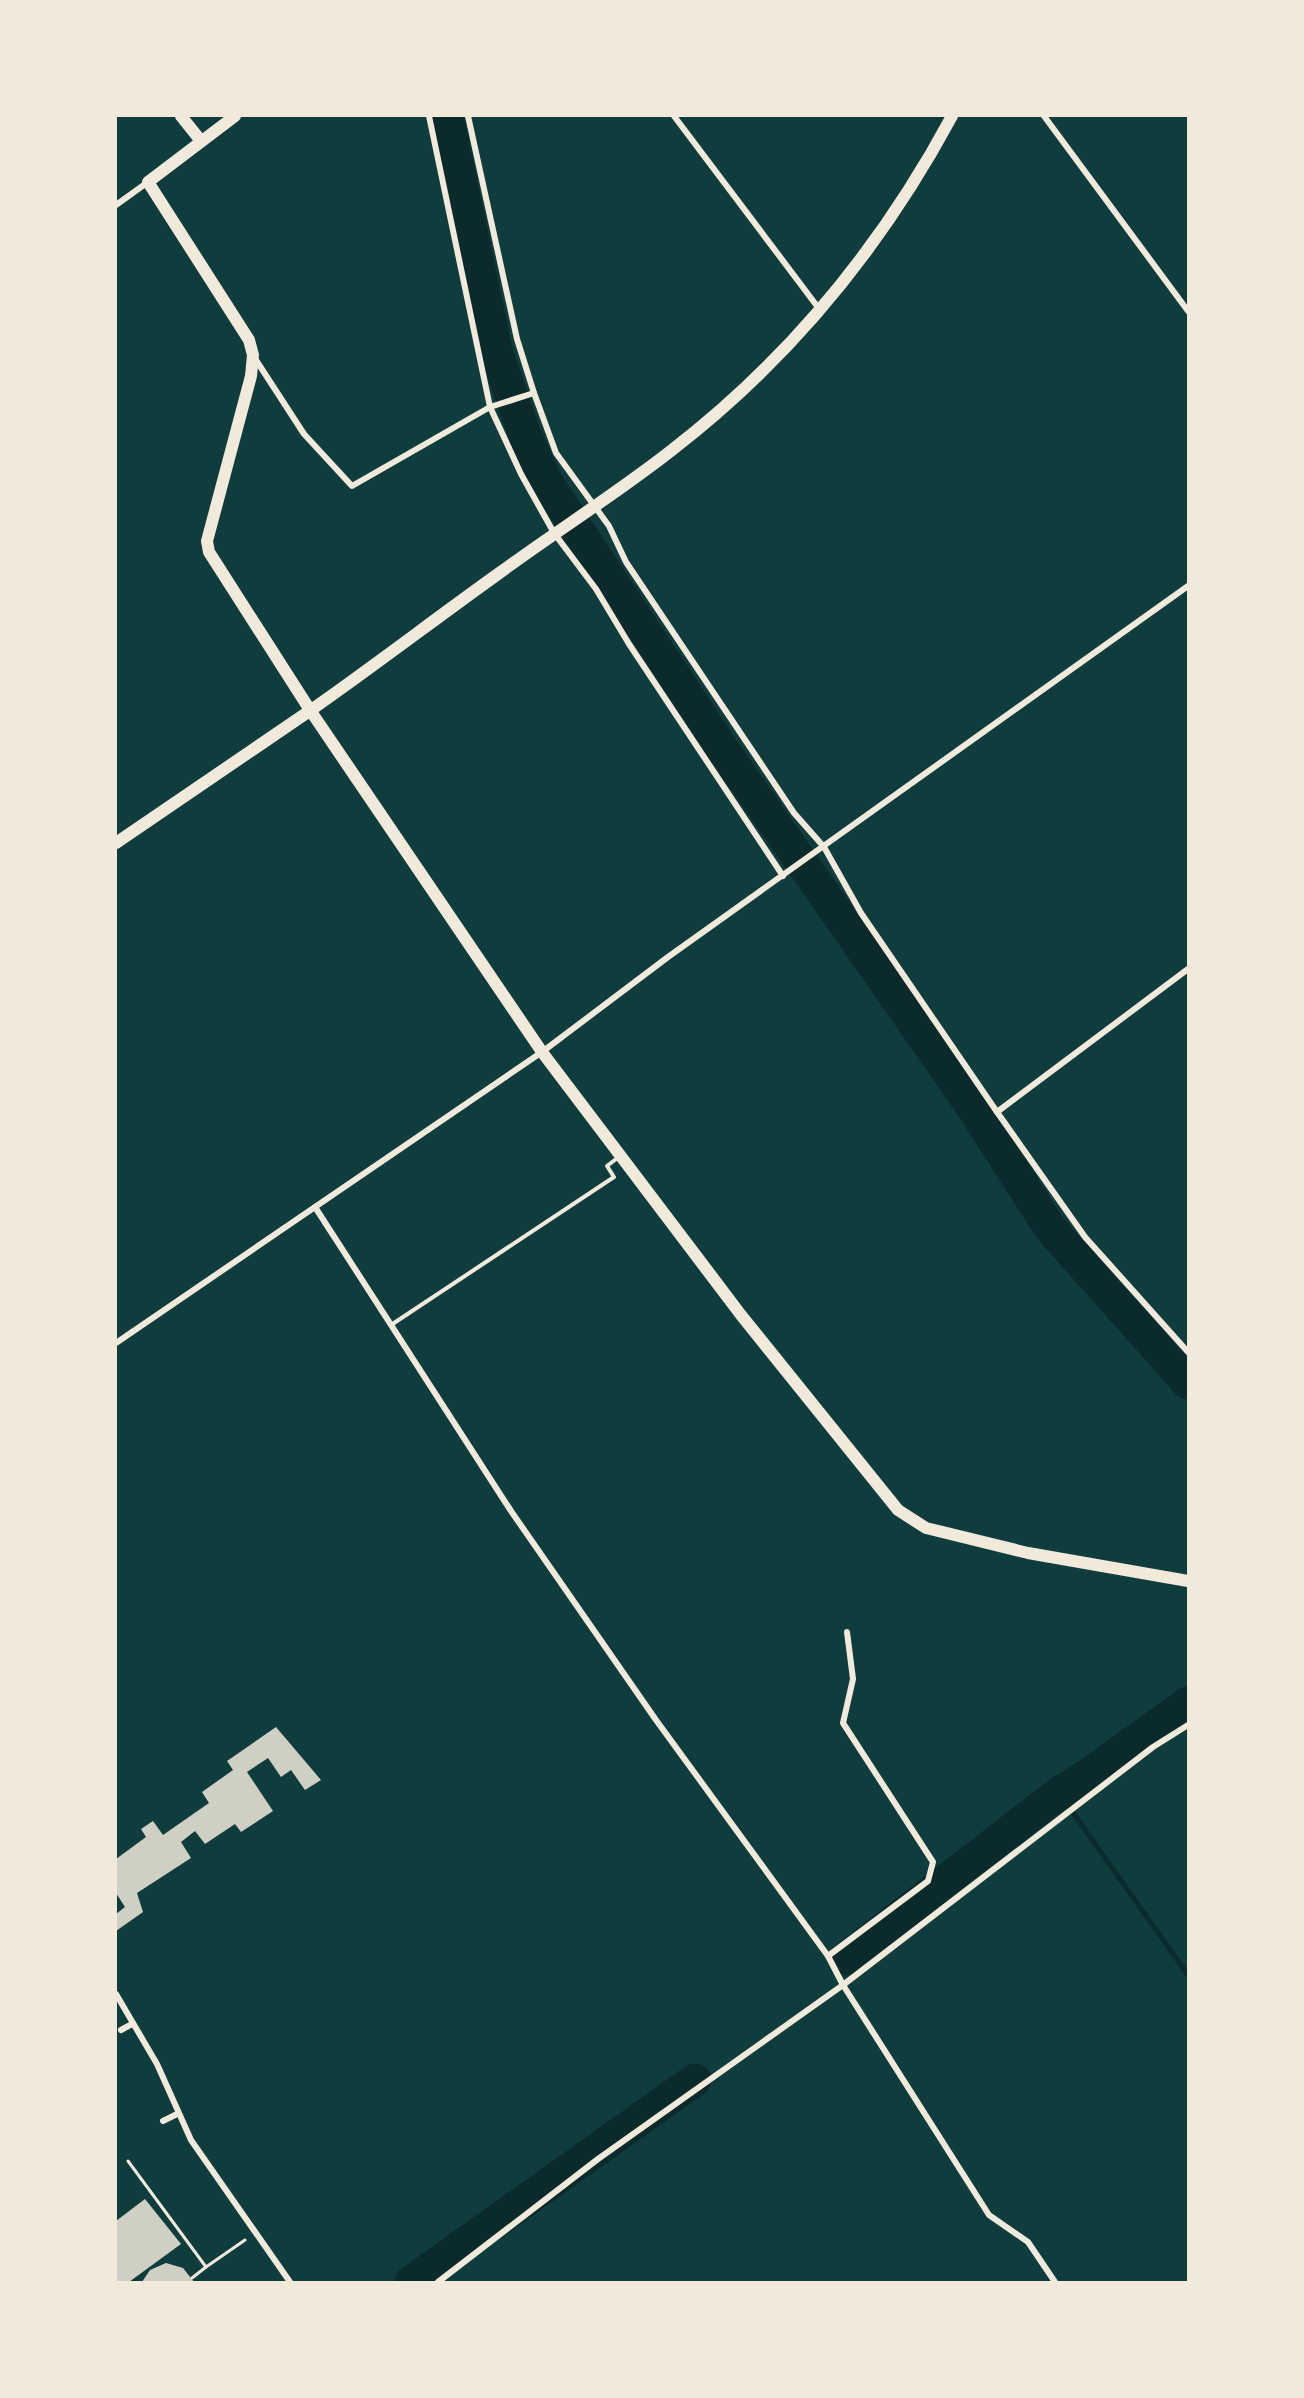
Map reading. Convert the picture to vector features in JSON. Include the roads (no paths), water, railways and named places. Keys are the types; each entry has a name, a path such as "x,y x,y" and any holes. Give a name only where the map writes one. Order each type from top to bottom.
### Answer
{"main road":[{"path":"181,116 201,141"},
{"path":"235,116 147,182 249,340 254,355 251,376 207,541 209,552 310,710 542,1052 741,1315 898,1510 926,1528 1029,1553 1188,1581"},
{"path":"116,843 310,710 556,531 673,450 747,386 820,310 877,239 926,165 952,116"}],"street":[{"path":"429,116 490,407 521,474 629,644 783,876"},
{"path":"468,116 517,339 556,453 592,507 609,526 626,562 781,794 794,813 824,847 861,913 1085,1238 1188,1352"},
{"path":"674,116 820,310"},
{"path":"1044,116 1188,311"},
{"path":"116,205 147,182"},
{"path":"254,355 304,435 352,486 490,407 534,393"},
{"path":"116,1343 542,1052 668,957 1188,586"},
{"path":"997,1112 1188,969"},
{"path":"315,1207 512,1511 656,1720 828,1956 843,1986 989,2215 1028,2242 1055,2283"},
{"path":"828,1956 928,1881 933,1862 843,1723 854,1678 847,1632"},
{"path":"438,2283 598,2159 843,1986 1153,1747 1188,1725"},
{"path":"116,1994 157,2064 177,2114 191,2140 290,2283"},
{"path":"121,2030 132,2024"},
{"path":"163,2121 177,2114"}],"lane":[{"path":"391,1325 614,1177 607,1166 621,1156"}],"waterway":[{"path":"447,116 497,354 526,438 547,483 724,751 971,1105 1050,1228 1188,1383"},
{"path":"845,1959 1059,1793 1091,1773 1188,1703"},
{"path":"1059,1793 1188,1975"},
{"path":"411,2282 695,2080"}]}
